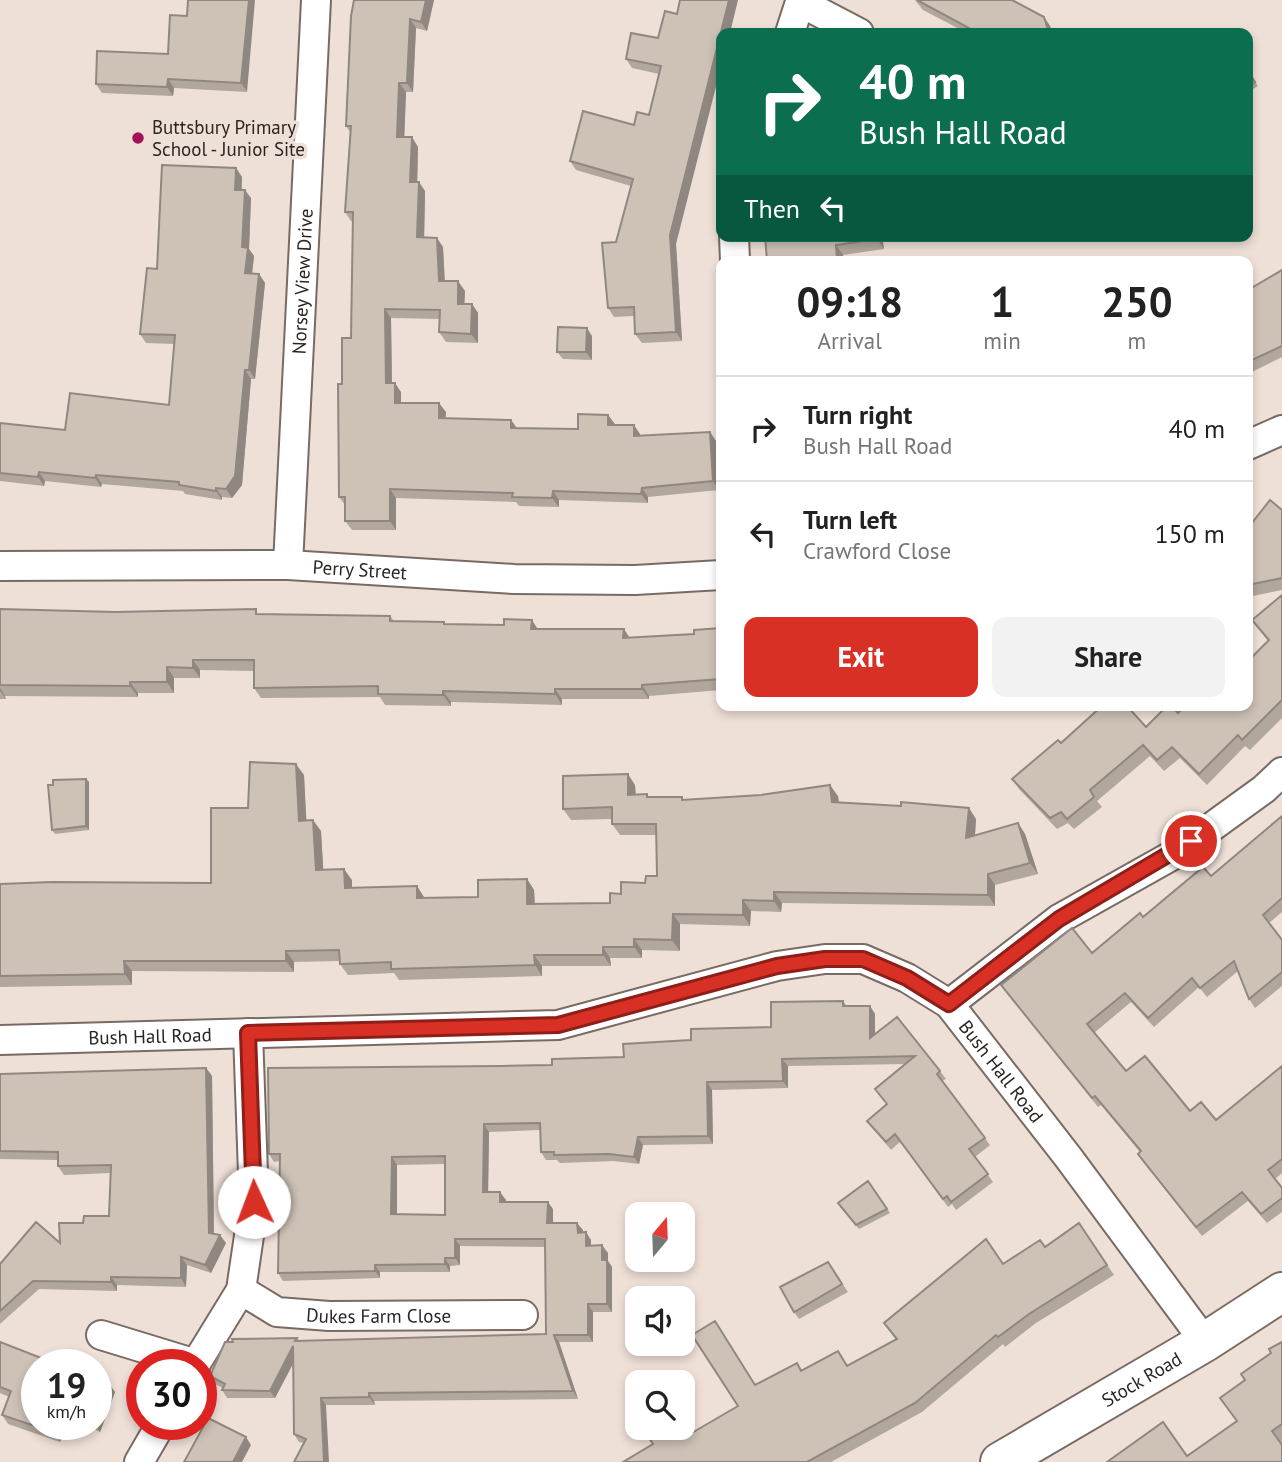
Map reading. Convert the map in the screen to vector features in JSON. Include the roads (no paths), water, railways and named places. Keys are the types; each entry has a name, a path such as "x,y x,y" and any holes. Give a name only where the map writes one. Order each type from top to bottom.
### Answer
{"main road":[{"name":"Stock Road","path":"1000,1462 1205,1342 1282,1292"}],"street":[{"name":"Norsey View Drive","path":"288,565 316,0"},
{"path":"791,28 799,1 850,28"},
{"path":"1253,443 1282,430"},
{"name":"Perry Street","path":"0,566 288,565 513,579 635,580 716,575"},
{"path":"949,1004 1059,919 1173,855 1264,789 1282,772"},
{"name":"Bush Hall Road","path":"0,1040 558,1025 777,966 825,959 863,959 907,978 949,1004 1068,1157 1205,1342"},
{"path":"205,1349 241,1290 254,1202 248,1033"},
{"name":"Dukes Farm Close","path":"241,1290 277,1312 329,1316 523,1315"},
{"path":"101,1335 147,1349"},
{"path":"139,1462 152,1440"}],"place":[{"name":"Buttsbury Primary School - Junior Site","path":"138,138"}]}
